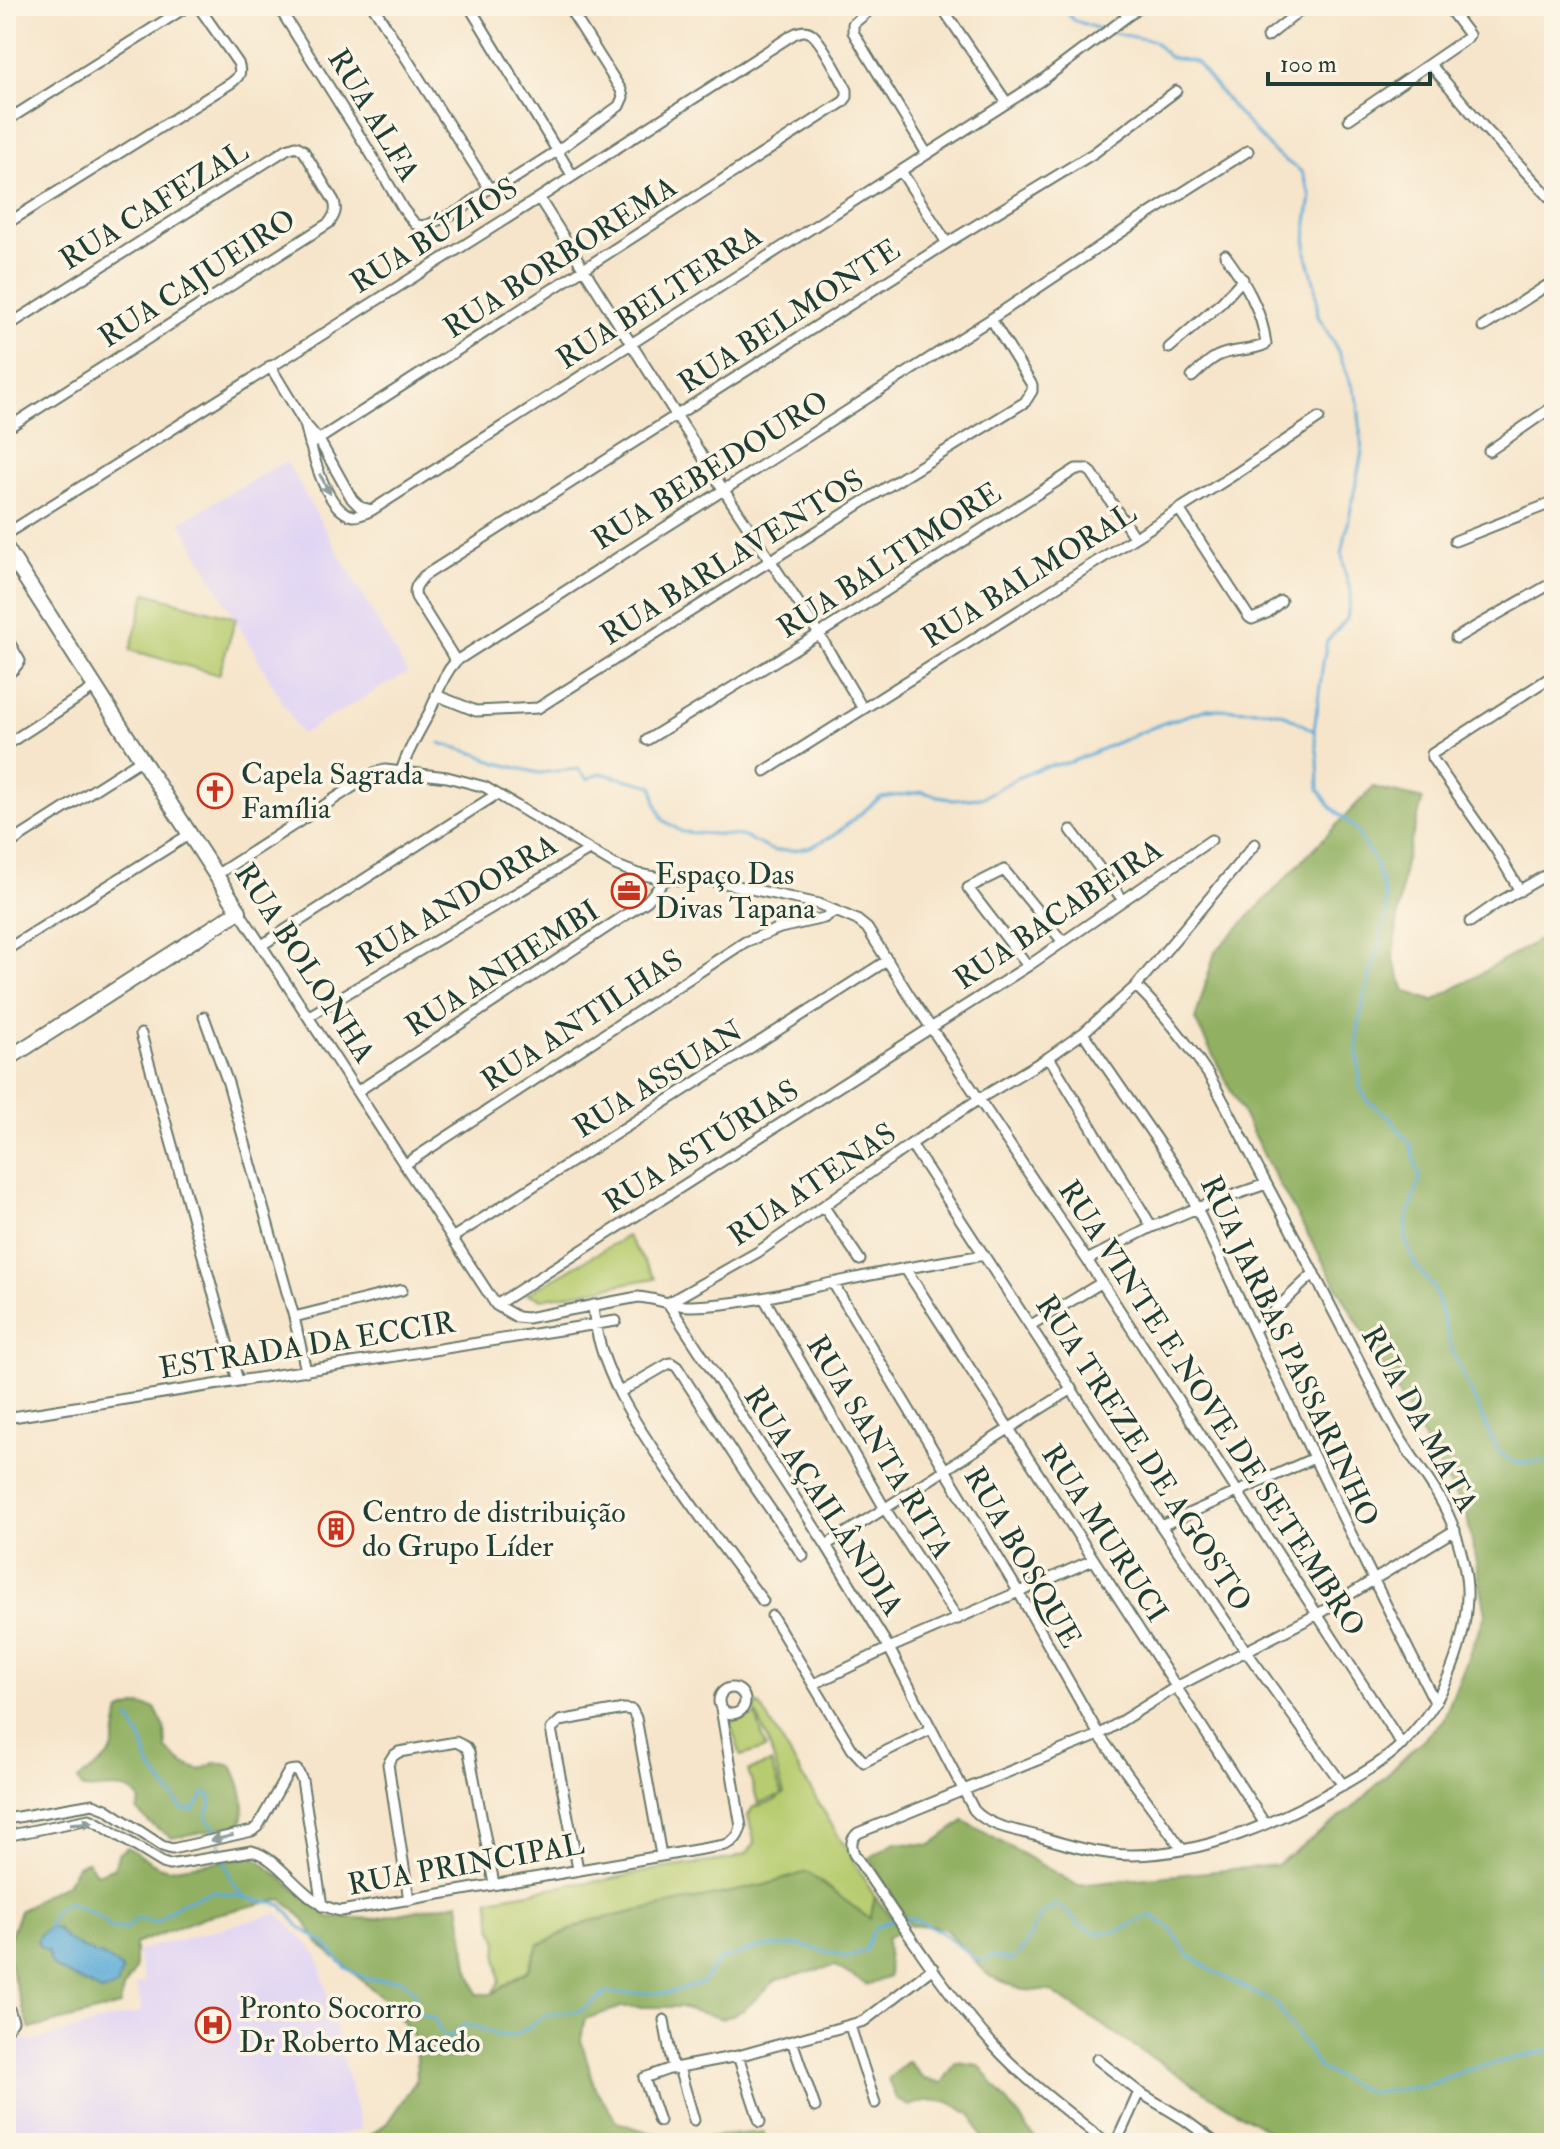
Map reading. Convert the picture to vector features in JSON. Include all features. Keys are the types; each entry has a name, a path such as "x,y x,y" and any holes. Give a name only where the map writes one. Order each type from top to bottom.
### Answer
{"street":[{"path":"6,224 239,76 241,70 238,63 198,6"},
{"name":"RUA ALFA","path":"278,6 415,224 430,224 461,210 489,188"},
{"path":"373,6 489,188 507,183 557,151 619,106 623,97 568,6"},
{"path":"469,6 572,175"},
{"path":"941,6 1007,103"},
{"name":"RUA BELTERRA","path":"372,510 1053,73 1141,6"},
{"path":"1267,37 1306,6"},
{"path":"1349,119 1463,42 1469,35 1447,6"},
{"path":"6,121 184,9"},
{"path":"871,9 853,24 853,32 927,154"},
{"name":"RUA BÚZIOS","path":"6,534 800,31 806,31 816,38 847,90 846,99 835,108"},
{"path":"1430,64 1554,202"},
{"name":"RUA BELMONTE","path":"456,661 414,592 424,576 1094,153 1176,91"},
{"name":"RUA BORBOREMA","path":"315,443 835,108"},
{"name":"RUA CAJUEIRO","path":"6,429 329,223 335,215 334,201 303,150 296,146 287,149"},
{"name":"RUA CAFEZAL","path":"6,327 287,149"},
{"name":"RUA BEBEDOURO","path":"456,661 1248,151"},
{"path":"901,171 947,243"},
{"path":"539,198 723,489 819,634 863,709"},
{"path":"1192,377 1212,359 1261,346 1267,341 1255,302 1225,255"},
{"path":"1169,348 1208,316 1243,279"},
{"path":"1483,327 1554,281"},
{"name":"RUA BARLAVENTOS","path":"436,695 476,711 538,708 1025,402 1032,385 991,319"},
{"path":"270,366 352,499 360,507 372,510"},
{"path":"1489,451 1554,406"},
{"name":"RUA BALMORAL","path":"765,771 1319,418"},
{"path":"315,443 320,477 341,511 353,516 372,510"},
{"name":"RUA BALTIMORE","path":"647,740 1076,469 1087,469 1092,473 1134,537"},
{"path":"1455,541 1554,502"},
{"path":"1179,509 1249,617 1252,619 1267,613 1281,601"},
{"name":"RUA BOLONHA","path":"6,548 496,1305 517,1317 527,1318 593,1305"},
{"path":"1456,638 1554,582"},
{"path":"6,637 20,661 6,675"},
{"path":"401,772 406,754 417,737 443,677 456,661"},
{"path":"1520,891 1432,754 1554,675"},
{"path":"6,745 95,687"},
{"path":"6,846 142,759"},
{"name":"RUA ANDORRA","path":"216,875 376,772 385,770 447,777 485,787 615,865 638,874 720,882 819,904 840,912"},
{"path":"262,945 497,794"},
{"path":"1071,830 1123,900"},
{"path":"6,950 190,834"},
{"name":"RUA BACABEIRA","path":"931,1028 1028,966 1211,840"},
{"name":"RUA ATENAS","path":"668,1303 758,1252 911,1144 1083,1033 1136,986 1255,844"},
{"name":"RUA ANDORRA","path":"309,1016 589,850"},
{"path":"1028,966 968,888 1002,869 1063,942"},
{"path":"1470,922 1553,871"},
{"name":"RUA ANHEMBI","path":"358,1091 647,901 666,879"},
{"path":"6,1060 239,911"},
{"name":"RUA VINTE E NOVE DE SETEMBRO","path":"840,912 867,928 1402,1745"},
{"name":"RUA ANTILHAS","path":"404,1165 745,942 780,928 840,912"},
{"name":"RUA ASSUAN","path":"452,1238 888,960"},
{"name":"RUA DA MATA","path":"931,1729 974,1810 988,1822 1072,1847 1130,1855 1182,1849 1220,1841 1298,1811 1380,1764 1402,1745 1435,1702 1453,1664 1462,1634 1467,1599 1466,1576 1455,1530 1435,1490 1388,1418 1207,1073 1166,1018 1136,986"},
{"path":"204,1017 228,1083 294,1317 306,1371"},
{"name":"RUA ASTÚRIAS","path":"496,1305 931,1028"},
{"name":"RUA JARBAS PASSARINHO","path":"1083,1033 1176,1168 1373,1581 1435,1702"},
{"path":"141,1034 238,1381"},
{"path":"1049,1057 1152,1227"},
{"name":"RUA TREZE DE AGOSTO","path":"911,1144 1161,1526 1343,1785"},
{"path":"1087,1260 1152,1227 1266,1184"},
{"path":"824,1207 860,1260"},
{"path":"763,1601 703,1522 627,1407 600,1346 593,1305 638,1297 691,1306 764,1298 984,1255"},
{"name":"RUA MURUCI","path":"905,1268 1265,1824"},
{"path":"1254,1330 1314,1273"},
{"name":"RUA BOSQUE","path":"833,1283 1018,1591 1099,1735 1182,1849"},
{"path":"1031,1325 1101,1283"},
{"path":"294,1317 402,1290"},
{"name":"RUA SANTA RITA","path":"764,1298 885,1509 958,1619"},
{"name":"RUA AÇAILÂNDIA","path":"668,1303 826,1545 889,1648 931,1729"},
{"name":"ESTRADA DA ECCIR","path":"6,1418 616,1321"},
{"path":"620,1392 668,1364 677,1367 803,1556"},
{"path":"826,1545 1071,1390"},
{"path":"1161,1526 1314,1458"},
{"path":"1106,2143 1026,2077 957,2002 854,1854 852,1841 858,1833 1099,1735 1176,1687 1318,1614 1455,1530"},
{"path":"814,1684 889,1648 1093,1560"},
{"path":"772,1616 852,1749 864,1762 931,1729"},
{"name":"RUA PRINCIPAL","path":"6,1836 89,1819 169,1865 252,1851 263,1856 322,1906 353,1911 725,1845 733,1842 741,1827 721,1708"},
{"path":"578,1869 551,1729 560,1721 624,1709 632,1710 636,1718 661,1855"},
{"path":"409,1900 388,1764 399,1752 456,1742 466,1747 494,1884"},
{"path":"6,1819 93,1804 172,1849 252,1831 258,1826 289,1771 293,1770 300,1774 302,1780 322,1906"},
{"path":"659,2121 644,2078 864,2021 933,1968"},
{"path":"6,2000 13,2021 6,2030"},
{"path":"664,2020 694,2120"},
{"path":"850,2026 875,2103"},
{"path":"792,2041 815,2107"},
{"path":"738,2056 760,2122"},
{"path":"1097,2059 1139,2092 1216,2143"},
{"path":"1116,2143 1139,2092"}],"shaded area":[{"path":"286,461 407,673 301,734 180,522"},
{"name":"Pronto Socorro Dr Roberto Macedo","path":"278,1913 317,1954 361,2129 306,2143 6,2143 6,2043 32,2041 142,2011 136,1985 145,1982 137,1951"}],"green space":[{"path":"146,593 236,618 219,675 130,650"},
{"path":"1373,787 1423,799 1404,866 1393,959 1405,991 1433,1001 1554,931 1554,2143 1288,2143 1050,1991 1023,1990 989,1976 946,1930 932,1925 910,1926 869,1858 895,1843 931,1845 964,1821 1077,1885 1276,1865 1354,1807 1443,1720 1486,1613 1467,1516 1273,1173 1195,1020 1215,952"},
{"path":"627,1236 655,1278 542,1299 527,1294"},
{"path":"757,1703 875,1897 871,1920 807,1872 765,1885 590,1921 539,1944 528,1969 492,1994 500,1981 498,1942 493,1930 489,1899 732,1859 747,1853 755,1843 748,1816 753,1807 781,1796 758,1803 748,1771 771,1763 784,1794 767,1737 755,1711"},
{"path":"139,1705 155,1708 165,1728 166,1749 183,1764 201,1770 216,1762 232,1766 242,1794 244,1809 241,1824 172,1838 137,1811 140,1801 129,1791 83,1789 78,1780 102,1763 112,1750 120,1711"},
{"path":"756,1715 766,1748 741,1756 730,1723"},
{"path":"127,1847 168,1869 254,1856 329,1917 374,1919 459,1902 468,1967 477,1994 492,1994 528,1970 539,1945 590,1921 765,1885 807,1872 870,1919 875,1897 899,1930 887,1939 889,1977 867,1985 835,1966 777,1979 744,2010 723,2019 680,2007 622,2007 585,2019 581,2040 595,2088 617,2122 673,2140 764,2132 765,2143 359,2143 387,2123 417,2079 415,2039 390,2004 318,1943 305,1920 282,1899 204,1917 135,1944 135,1970 123,1989 120,2006 30,2029 6,1948 20,1911 67,1884 77,1866 88,1861 97,1874 115,1867 118,1854"},
{"path":"908,2061 924,2079 942,2083 956,2062 979,2065 1039,2143 984,2143 972,2115 949,2102 928,2100 909,2106 896,2098 888,2080"}],"water":[{"path":"49,1927 58,1929 70,1941 122,1970 117,1987 102,1992 55,1968 48,1951 40,1947 37,1941"}],"waterway":[{"path":"1062,6 1073,20 1102,30"},
{"path":"1109,32 1154,41 1169,57 1196,62 1276,154 1302,172 1311,197 1306,252 1315,285 1318,316 1338,351 1358,402 1362,452 1342,554 1351,593 1347,619 1327,641 1314,731 1319,790 1331,807 1354,827 1374,860 1385,894 1387,914 1357,1035 1360,1088 1368,1101 1388,1116 1411,1145 1420,1179 1406,1223 1405,1239 1415,1265 1434,1288 1452,1350 1496,1448 1513,1462 1546,1463 1554,1468"},
{"path":"440,743 497,763 539,773 578,769 588,779 600,773 653,786 663,820 682,832 742,836 774,851 811,847 834,835 880,798 923,792 953,800 981,798 1043,767 1071,762 1161,724 1207,709 1282,713 1314,731"},
{"path":"129,1718 142,1740 149,1765 182,1809 193,1810 205,1793 210,1795 211,1804 206,1816 217,1832 233,1883 244,1897"},
{"path":"49,1927 53,1913 65,1903 90,1912 111,1928 125,1929 138,1918 154,1923 179,1904 213,1891 282,1905 299,1926 326,1945 346,1968 367,1979 403,1980 415,1993 416,2012 435,2019 441,2034 448,2038 464,2025 497,2035 515,2036 545,2015 580,2011 606,1993 669,1993 703,1982 719,1960 760,1947 800,1945 848,1957 866,1950 874,1929 894,1920"},
{"path":"1554,1894 1545,1966 1554,2023"},
{"path":"902,1918 934,1928 980,1962 992,1956 1012,1960 1021,1952 1043,1912 1056,1905 1081,1926 1099,1933 1118,1931 1151,1915 1170,1928 1188,1954 1212,1971 1275,2003 1320,2069 1370,2093 1425,2086 1466,2070 1554,2049"}],"place":[{"name":"Capela Sagrada Família","path":"215,791"},
{"name":"Espaço Das Divas Tapana","path":"629,891"},
{"name":"Centro de distribuição do Grupo Líder","path":"336,1529"},
{"name":"Pronto Socorro Dr Roberto Macedo","path":"213,2025"}]}
